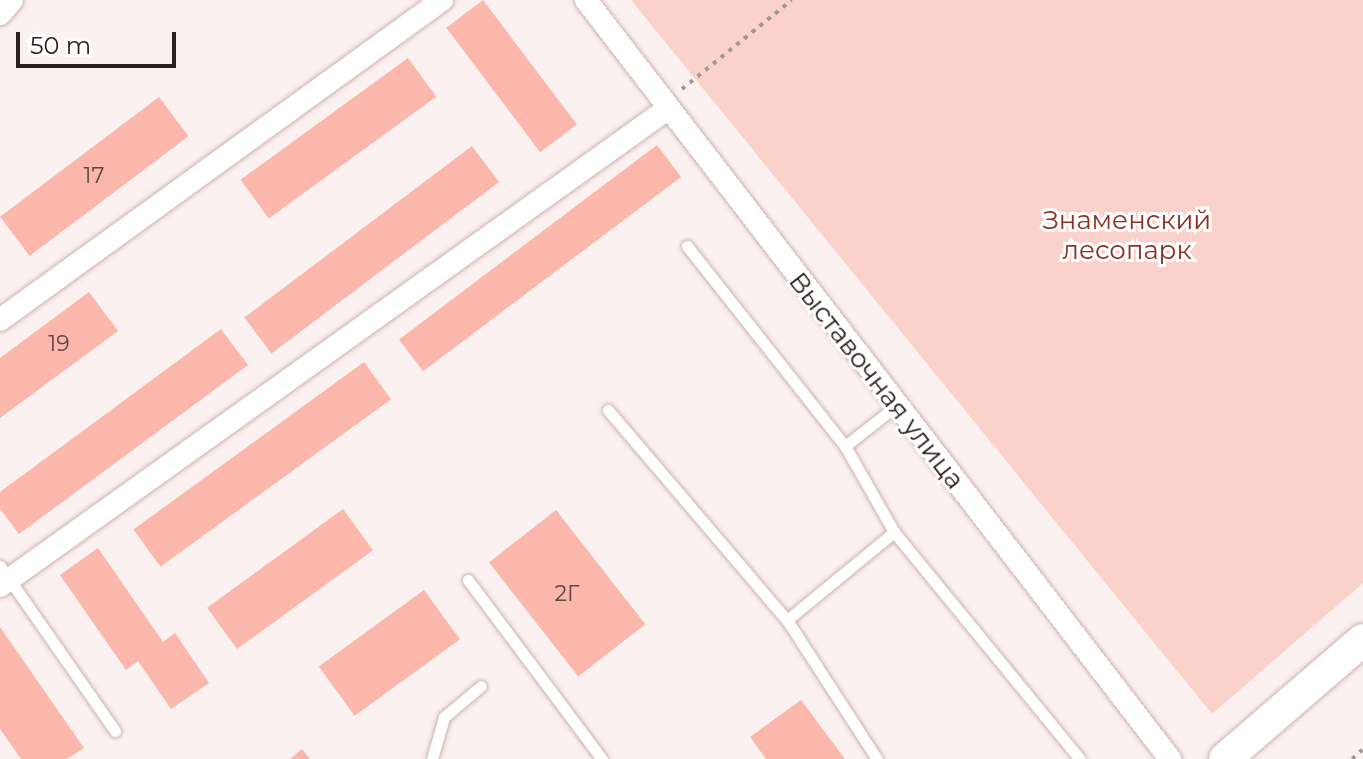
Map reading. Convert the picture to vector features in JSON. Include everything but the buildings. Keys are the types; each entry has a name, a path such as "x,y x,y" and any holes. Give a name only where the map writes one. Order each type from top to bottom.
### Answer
{"main road":[{"path":"1225,759 1363,640"}],"street":[{"path":"0,14 12,0"},
{"path":"0,320 442,0"},
{"name":"Выставочная улица","path":"586,0 666,110 1170,759"},
{"path":"3,577 666,110"}],"lane":[{"path":"687,246 845,446 894,532 1080,759"},
{"path":"845,446 896,406"},
{"path":"608,410 787,620 877,759"},
{"path":"787,620 894,532"},
{"path":"3,577 115,731"},
{"path":"468,580 602,759"},
{"path":"432,759 444,717 481,686"}],"path":[{"path":"666,110 687,84 792,0"},
{"path":"1352,759 1363,749"}],"green space":[{"name":"Знаменский лесопарк","path":"631,0 1363,0 1363,583 1212,714"}]}
